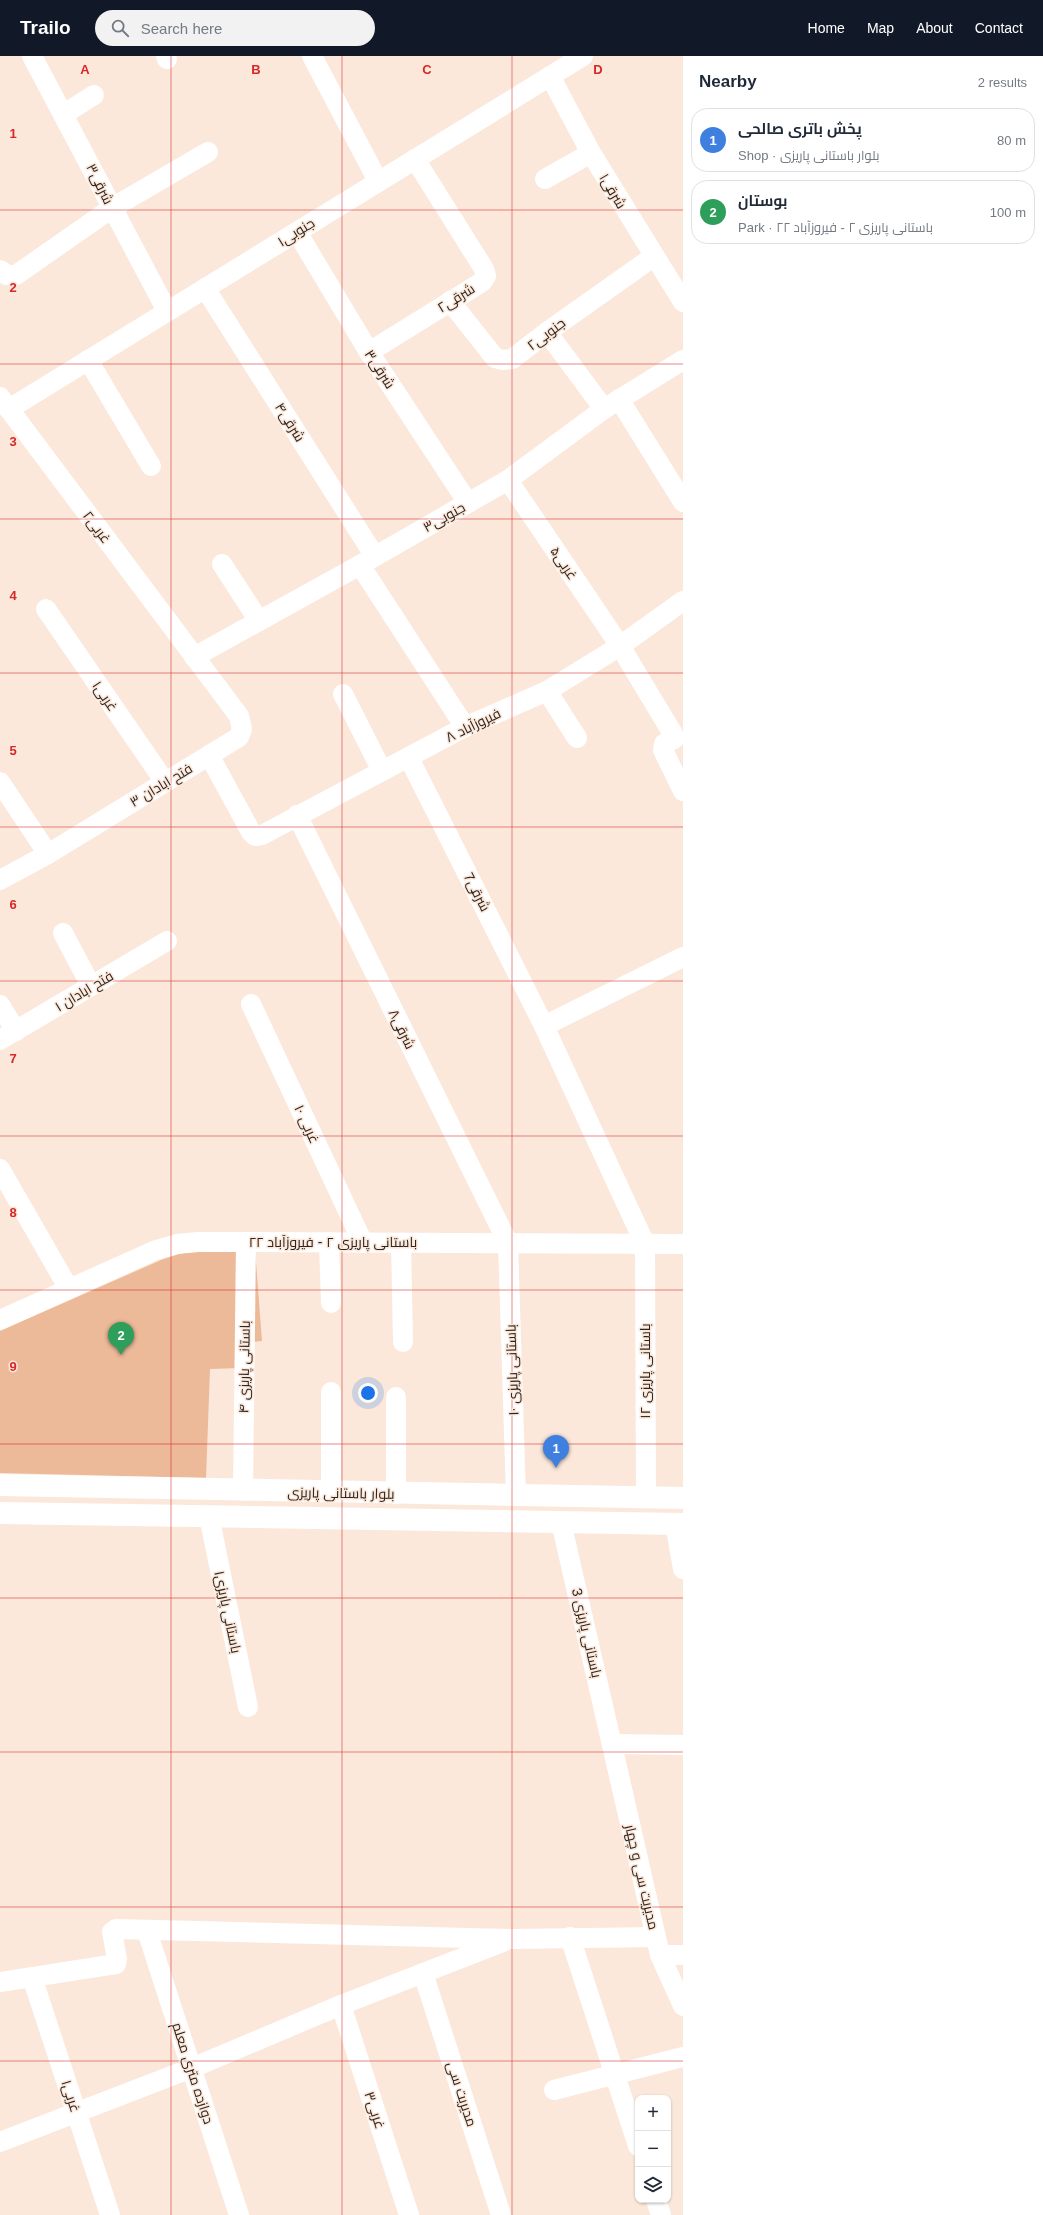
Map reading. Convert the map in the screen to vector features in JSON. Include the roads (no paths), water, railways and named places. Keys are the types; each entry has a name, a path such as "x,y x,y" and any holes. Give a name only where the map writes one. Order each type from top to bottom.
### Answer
{"main road":[{"name":"بلوار باستانی پاریزی","path":"0,1485 331,1493 683,1498"},
{"name":"بلوار باستانی پاریزی","path":"0,1513 679,1524"}],"street":[{"name":"شرقی۳","path":"32,56 167,311"},
{"path":"312,56 378,181"},
{"name":"جنوبی۱","path":"4,403 88,360 582,56"},
{"name":"شرقی۱","path":"550,76 591,153 653,257 683,302"},
{"path":"64,114 94,95"},
{"path":"0,270 8,275 16,275 112,208 208,152"},
{"path":"545,178 591,153"},
{"name":"شرقی۲","path":"370,352 482,282 486,276 484,269 415,159"},
{"name":"شرقی۳","path":"297,232 370,352 468,503"},
{"name":"جنوبی۲","path":"450,301 495,358 503,360 512,359 547,332 653,257"},
{"name":"شرقی۴","path":"205,288 465,728"},
{"path":"547,332 611,404 683,502"},
{"path":"88,360 150,466"},
{"name":"جنوبی۳","path":"194,657 508,480 611,404 683,360"},
{"name":"غربی۲","path":"4,403 194,657"},
{"name":"غربی۵","path":"508,480 620,646 673,734 674,739 664,744 663,750 683,791"},
{"path":"222,564 259,621"},
{"name":"فیروزآباد ۸","path":"209,755 251,832 255,836 262,835 297,815 410,758 465,728 547,691 620,646 683,601"},
{"name":"غربی۱","path":"46,609 165,782"},
{"name":"فتح ابادان ۳","path":"0,880 48,854 239,737 242,729 239,716 194,657"},
{"path":"547,691 577,738"},
{"path":"343,694 382,771"},
{"name":"شرقی7","path":"410,758 544,1026 644,1244"},
{"path":"0,782 48,854"},
{"name":"شرقی۸","path":"297,815 508,1243"},
{"path":"63,933 91,986"},
{"name":"فتح ابادان ۱","path":"8,1036 167,941"},
{"path":"544,1026 682,960"},
{"name":"غربی ۱۰","path":"251,1004 363,1243"},
{"path":"0,1005 8,1036"},
{"path":"0,1169 69,1289"},
{"name":"باستانی پاریزی ۴","path":"243,1491 246,1242"},
{"path":"330,1242 331,1303"},
{"name":"باستانی پاریزی ۲ - فیروزآباد ۲۲","path":"0,1320 156,1250 177,1244 330,1242 683,1244"},
{"path":"401,1243 402,1342"},
{"name":"باستانی پاریزی ۱۰","path":"508,1243 516,1496"},
{"name":"باستانی پاریزی ۱۲","path":"644,1244 646,1497"},
{"path":"331,1392 331,1493"},
{"path":"396,1397 396,1494"},
{"name":"باستانی پاریزی۱","path":"209,1516 248,1707"},
{"name":"باستانی پاریزی 3","path":"561,1522 613,1744"},
{"path":"679,1524 683,1569"},
{"path":"613,1744 683,1745"},
{"name":"مدیریت سی و چهار","path":"613,1744 658,1946 683,2006"},
{"path":"0,1982 116,1964 117,1959 112,1932 116,1929 512,1939 570,1937 658,1946 683,1955"},
{"name":"دوازده متری معلم","path":"148,1931 239,2215"},
{"path":"570,1937 635,2137"},
{"path":"0,2142 77,2114 192,2068 341,2005 512,1939"},
{"name":"مدیریت سی","path":"423,1973 501,2215"},
{"name":"غربی۱","path":"32,1977 110,2215"},
{"name":"غربی۳","path":"341,2005 409,2215"},
{"path":"554,2090 614,2076 683,2057"},
{"path":"657,2203 661,2215"}],"place":[{"name":"بوستان","path":"121,1355"},
{"name":"پخش باتری صالحی","path":"556,1468"}]}
